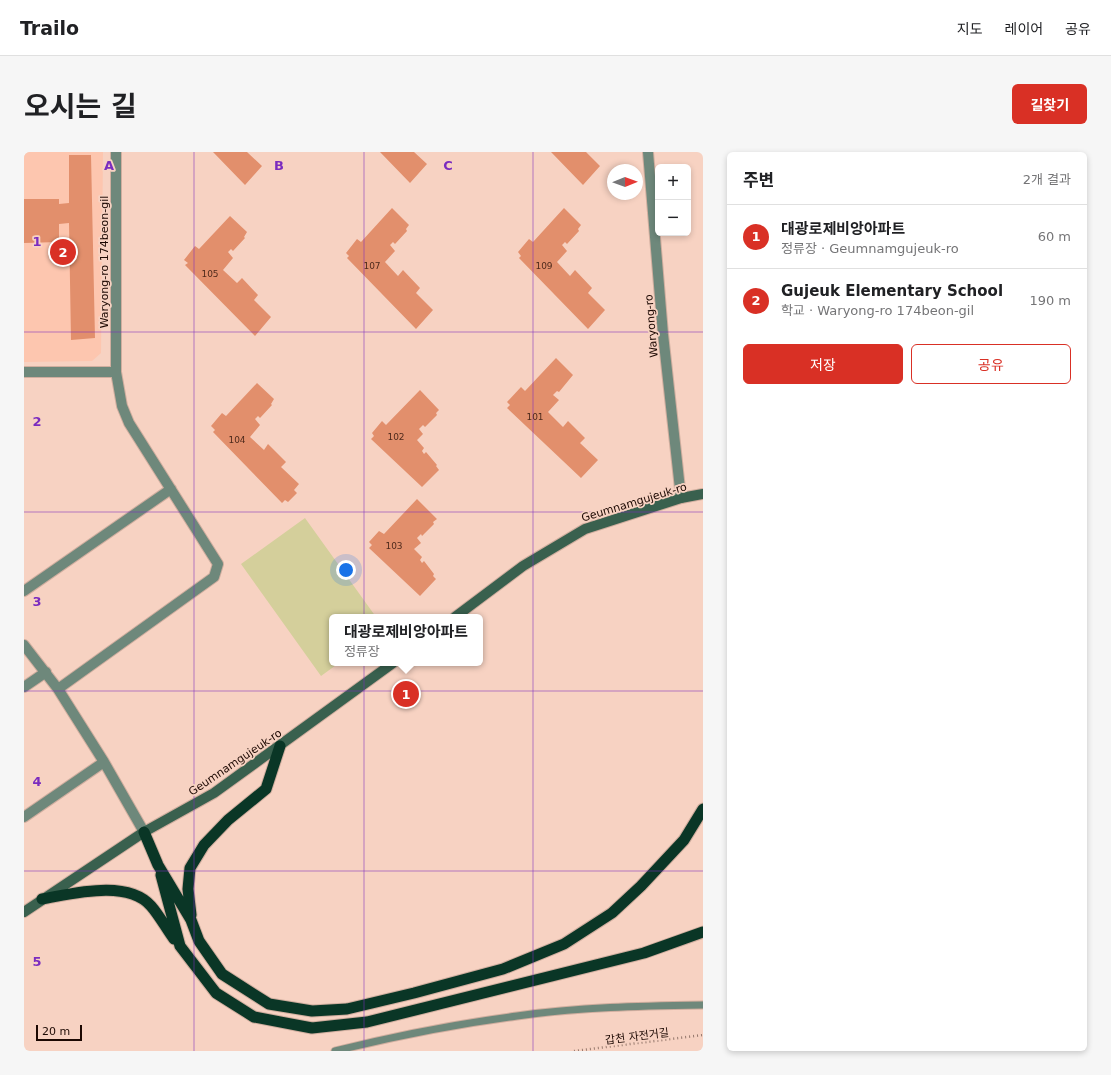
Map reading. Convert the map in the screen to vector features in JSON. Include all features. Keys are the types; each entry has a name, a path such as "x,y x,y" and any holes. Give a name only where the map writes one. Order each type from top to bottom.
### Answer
{"highway":[{"path":"191,920 188,889 190,868 204,844 228,820 266,789 280,746"},
{"path":"158,865 191,920 199,941 222,974 269,1004 312,1012 347,1009 503,969 564,944 612,914 641,886 684,840 703,809"},
{"path":"144,832 158,865 180,946"},
{"path":"42,899 97,890 131,893 150,905 216,993 254,1017 312,1028 367,1022 644,952 703,932"}],"main road":[{"name":"Geumnamgujeuk-ro","path":"459,614 524,566 585,529 681,498 703,494"},
{"name":"Geumnamgujeuk-ro","path":"24,912 144,832 214,793 389,666"}],"street":[{"name":"Waryong-ro 174beon-gil","path":"58,689 214,577 218,564 129,423 122,406 116,372 116,152"},
{"name":"Waryong-ro","path":"648,152 663,334 681,498"},
{"path":"24,372 116,372"},
{"path":"24,591 171,489"},
{"path":"24,645 58,689 104,762 144,832"},
{"path":"24,688 46,672"},
{"path":"24,817 104,762"}],"lane":[{"path":"335,1051 406,1033 518,1016 610,1007 703,1005"}],"path":[{"name":"갑천 자전거길","path":"574,1051 703,1035"}],"shaded area":[{"path":"24,152 103,152 101,353 92,361 24,362"},
{"path":"305,518 374,614 329,614 329,666 335,666 321,676 241,564"}],"building":[{"path":"213,152 247,152 262,166 245,185"},
{"path":"380,152 414,152 427,164 410,183"},
{"path":"551,152 586,152 600,166 583,185"},
{"path":"69,155 91,155 95,338 71,340 69,223 59,224 59,242 24,243 24,199 59,199 59,204 69,203"},
{"path":"392,208 409,225 406,229 407,231 395,244 393,242 390,245 395,251 385,262 398,276 403,270 420,288 416,293 433,310 416,329 347,258 349,256 346,253 357,239 361,242"},
{"path":"564,208 581,225 578,229 579,231 567,244 565,242 562,245 567,251 557,262 570,276 575,270 592,288 588,293 605,310 588,329 519,258 521,256 518,252 529,239 533,242"},
{"path":"230,216 247,232 244,237 245,238 233,251 231,249 228,252 233,258 223,270 237,283 242,278 258,295 254,300 271,317 255,336 185,265 188,263 184,260 195,246 199,249"},
{"path":"556,358 573,375 559,392 557,391 553,395 559,400 548,412 563,427 568,421 585,438 580,443 598,460 581,478 507,408 510,405 507,402 521,387 525,391"},
{"path":"257,383 274,399 271,404 272,405 260,418 258,416 255,419 260,425 250,437 264,450 268,444 286,462 281,467 299,484 294,490 297,493 288,502 285,500 282,503 213,432 215,430 211,426 222,413 226,416"},
{"path":"420,390 439,410 436,413 437,415 425,427 423,425 419,429 423,434 417,440 424,448 422,451 424,454 426,452 437,465 436,466 439,470 422,487 371,439 374,436 372,433 382,421 386,425"},
{"path":"417,499 437,519 422,536 421,534 417,538 421,543 414,549 422,557 420,560 422,563 424,561 436,579 420,596 369,548 372,545 369,542 379,531 384,534"}],"place":[{"name":"Gujeuk Elementary School","path":"63,252"},
{"name":"대광로제비앙아파트","path":"406,694"}]}
